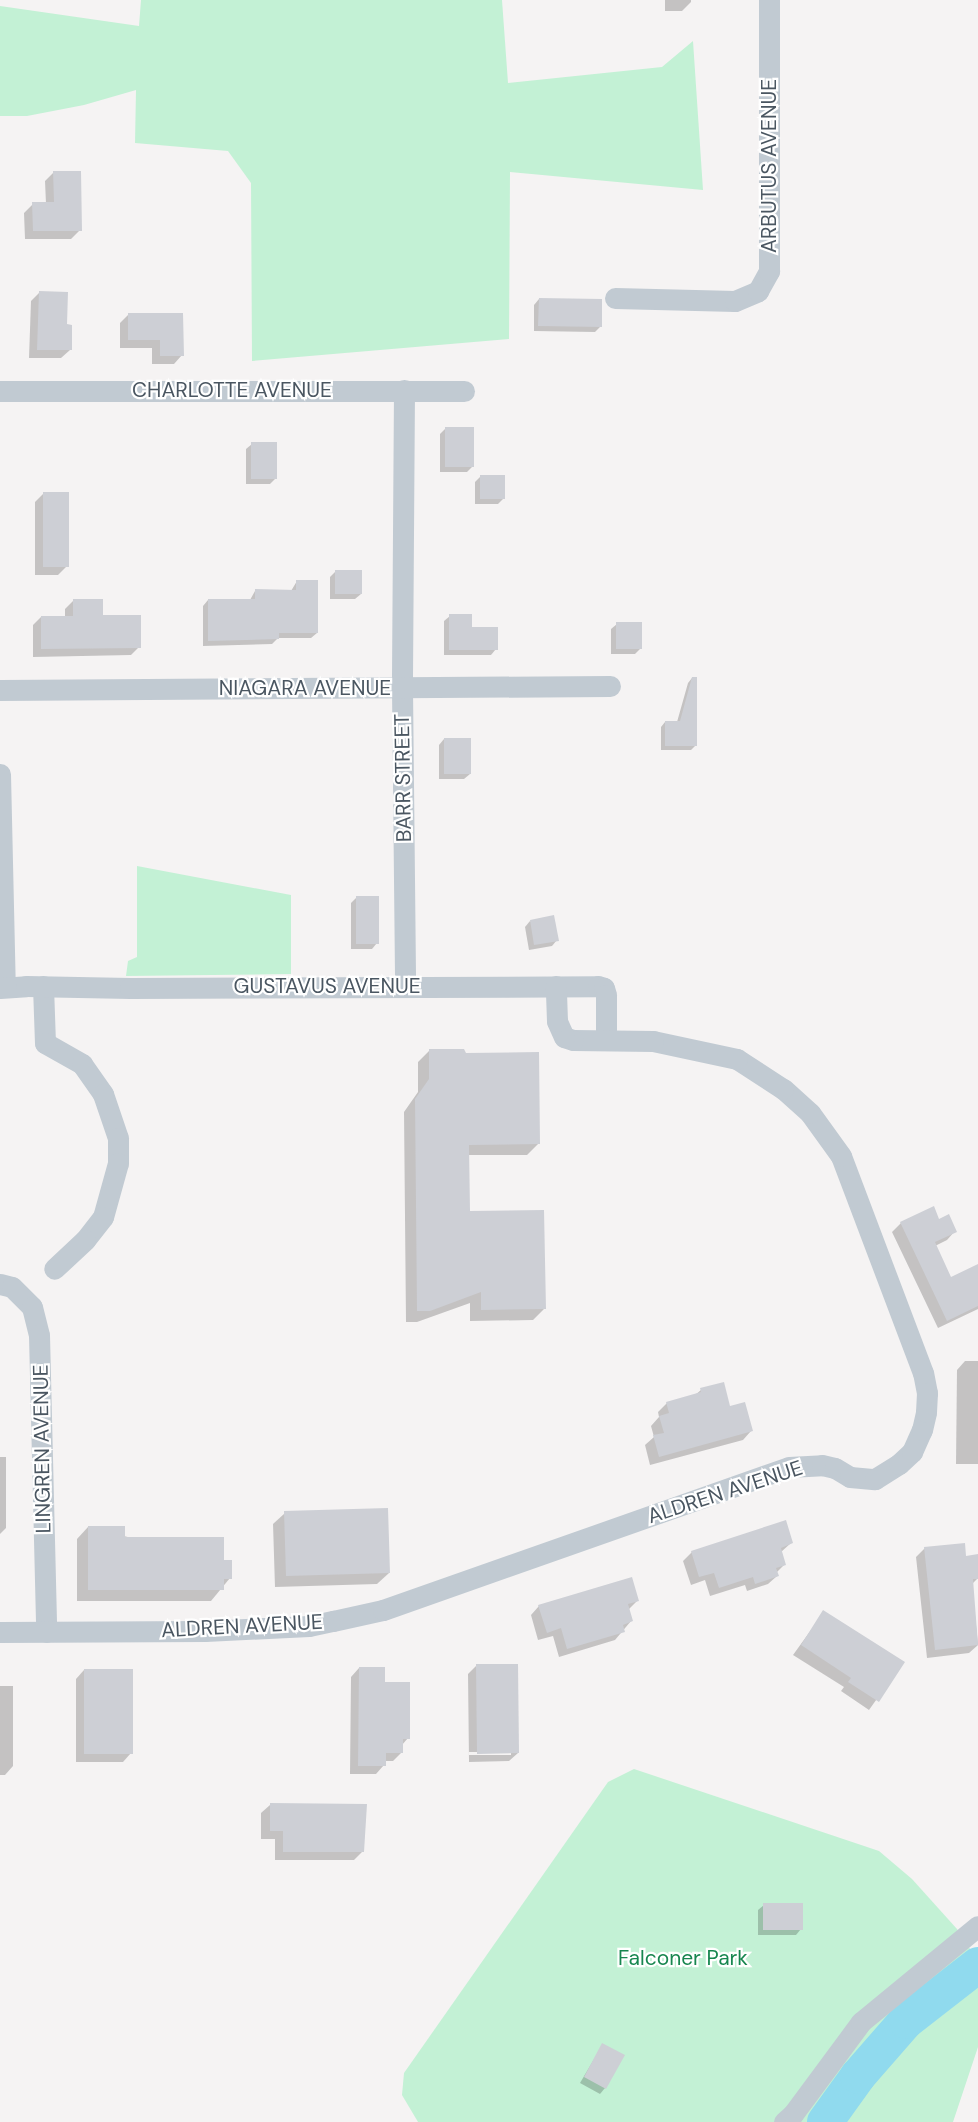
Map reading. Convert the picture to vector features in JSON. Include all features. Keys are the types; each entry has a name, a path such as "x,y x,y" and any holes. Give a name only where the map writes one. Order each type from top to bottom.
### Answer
{"street":[{"name":"ARBUTUS AVENUE","path":"615,298 735,301 758,291 769,271 769,0"},
{"name":"BARR STREET","path":"404,390 402,688 405,986"},
{"name":"CHARLOTTE AVENUE","path":"0,391 464,391"},
{"name":"NIAGARA AVENUE","path":"0,690 610,686"},
{"path":"0,774 3,988"},
{"name":"GUSTAVUS AVENUE","path":"3,988 43,986 556,986 604,988 606,1038"},
{"path":"43,986 45,1043 82,1064 103,1094 118,1138 118,1163 103,1217 85,1240 54,1269"},
{"name":"ALDREN AVENUE","path":"0,1632 205,1630 309,1626 383,1610 789,1467 822,1465 835,1468 850,1477 875,1479 899,1464 912,1452 922,1430 926,1412 927,1393 923,1373 841,1156 810,1113 783,1089 737,1059 653,1041 606,1038 573,1040 561,1034 557,1021 556,986"},
{"name":"LINGREN AVENUE","path":"0,1284 12,1287 32,1306 39,1335 46,1632"},
{"path":"784,2122 793,2114 861,2022 978,1926"}],"green space":[{"path":"141,0 502,0 508,83 662,67 693,41 703,190 510,172 509,339 252,361 251,183 228,151 135,143 136,90 84,105 27,116 0,116 0,6 139,26"},
{"path":"137,866 291,895 291,974 126,976 128,961 137,957"},
{"name":"Falconer Park","path":"634,1769 879,1851 912,1879 957,1929 978,1961 978,2047 953,2122 418,2122 402,2095 404,2073 608,1782"}],"building":[{"path":"53,171 81,171 82,231 33,231 32,202 54,202"},
{"path":"39,291 68,292 67,324 72,325 72,350 37,350"},
{"path":"539,298 602,299 602,327 538,326"},
{"path":"128,313 183,313 184,356 160,356 160,340 128,340"},
{"path":"445,427 474,427 474,467 445,467"},
{"path":"251,442 277,442 277,479 251,479"},
{"path":"480,475 505,475 505,499 480,499"},
{"path":"43,492 69,492 69,567 43,567"},
{"path":"335,570 362,570 362,594 335,594"},
{"path":"296,580 318,580 318,633 279,633 279,639 208,641 208,599 255,599 255,589 296,590"},
{"path":"73,599 103,599 103,615 141,615 141,648 41,649 41,616 73,616"},
{"path":"449,614 472,614 472,627 498,627 498,650 449,650"},
{"path":"616,622 642,622 642,649 616,649"},
{"path":"692,677 697,677 697,746 665,746 665,721 680,721"},
{"path":"444,738 471,738 471,774 444,774"},
{"path":"356,896 379,896 379,944 356,944"},
{"path":"554,915 559,941 534,945 530,920"},
{"path":"429,1049 464,1049 466,1053 539,1052 540,1144 469,1145 470,1211 544,1210 546,1309 481,1310 481,1292 430,1311 417,1311 415,1099 429,1079"},
{"path":"934,1206 939,1219 949,1214 957,1232 935,1242 951,1277 978,1264 978,1306 947,1321 900,1222"},
{"path":"724,1382 730,1406 745,1402 753,1431 659,1457 653,1435 664,1433 659,1416 669,1413 666,1402 701,1392 700,1388"},
{"path":"388,1508 390,1573 286,1576 284,1511"},
{"path":"786,1520 793,1543 781,1548 786,1565 776,1568 779,1576 755,1584 753,1577 719,1588 714,1573 699,1577 691,1551"},
{"path":"88,1526 125,1526 125,1537 224,1537 224,1560 232,1560 232,1579 224,1579 224,1590 88,1590"},
{"path":"965,1543 966,1556 978,1554 978,1579 973,1579 978,1645 935,1650 924,1547"},
{"path":"632,1577 639,1601 628,1604 633,1621 623,1625 625,1632 567,1649 561,1628 547,1633 538,1605"},
{"path":"823,1610 905,1662 879,1702 848,1682 851,1678 801,1645"},
{"path":"476,1664 518,1664 519,1753 477,1754"},
{"path":"359,1667 385,1667 385,1682 410,1682 410,1739 403,1739 403,1753 386,1753 386,1766 358,1766"},
{"path":"84,1669 133,1669 133,1754 84,1754"},
{"path":"270,1803 367,1804 364,1852 283,1852 283,1831 270,1831"},
{"path":"763,1903 803,1903 803,1930 763,1930"},
{"path":"602,2043 625,2055 606,2089 584,2077"}],"waterway":[{"path":"825,2122 858,2076 906,2021 978,1965"}]}
